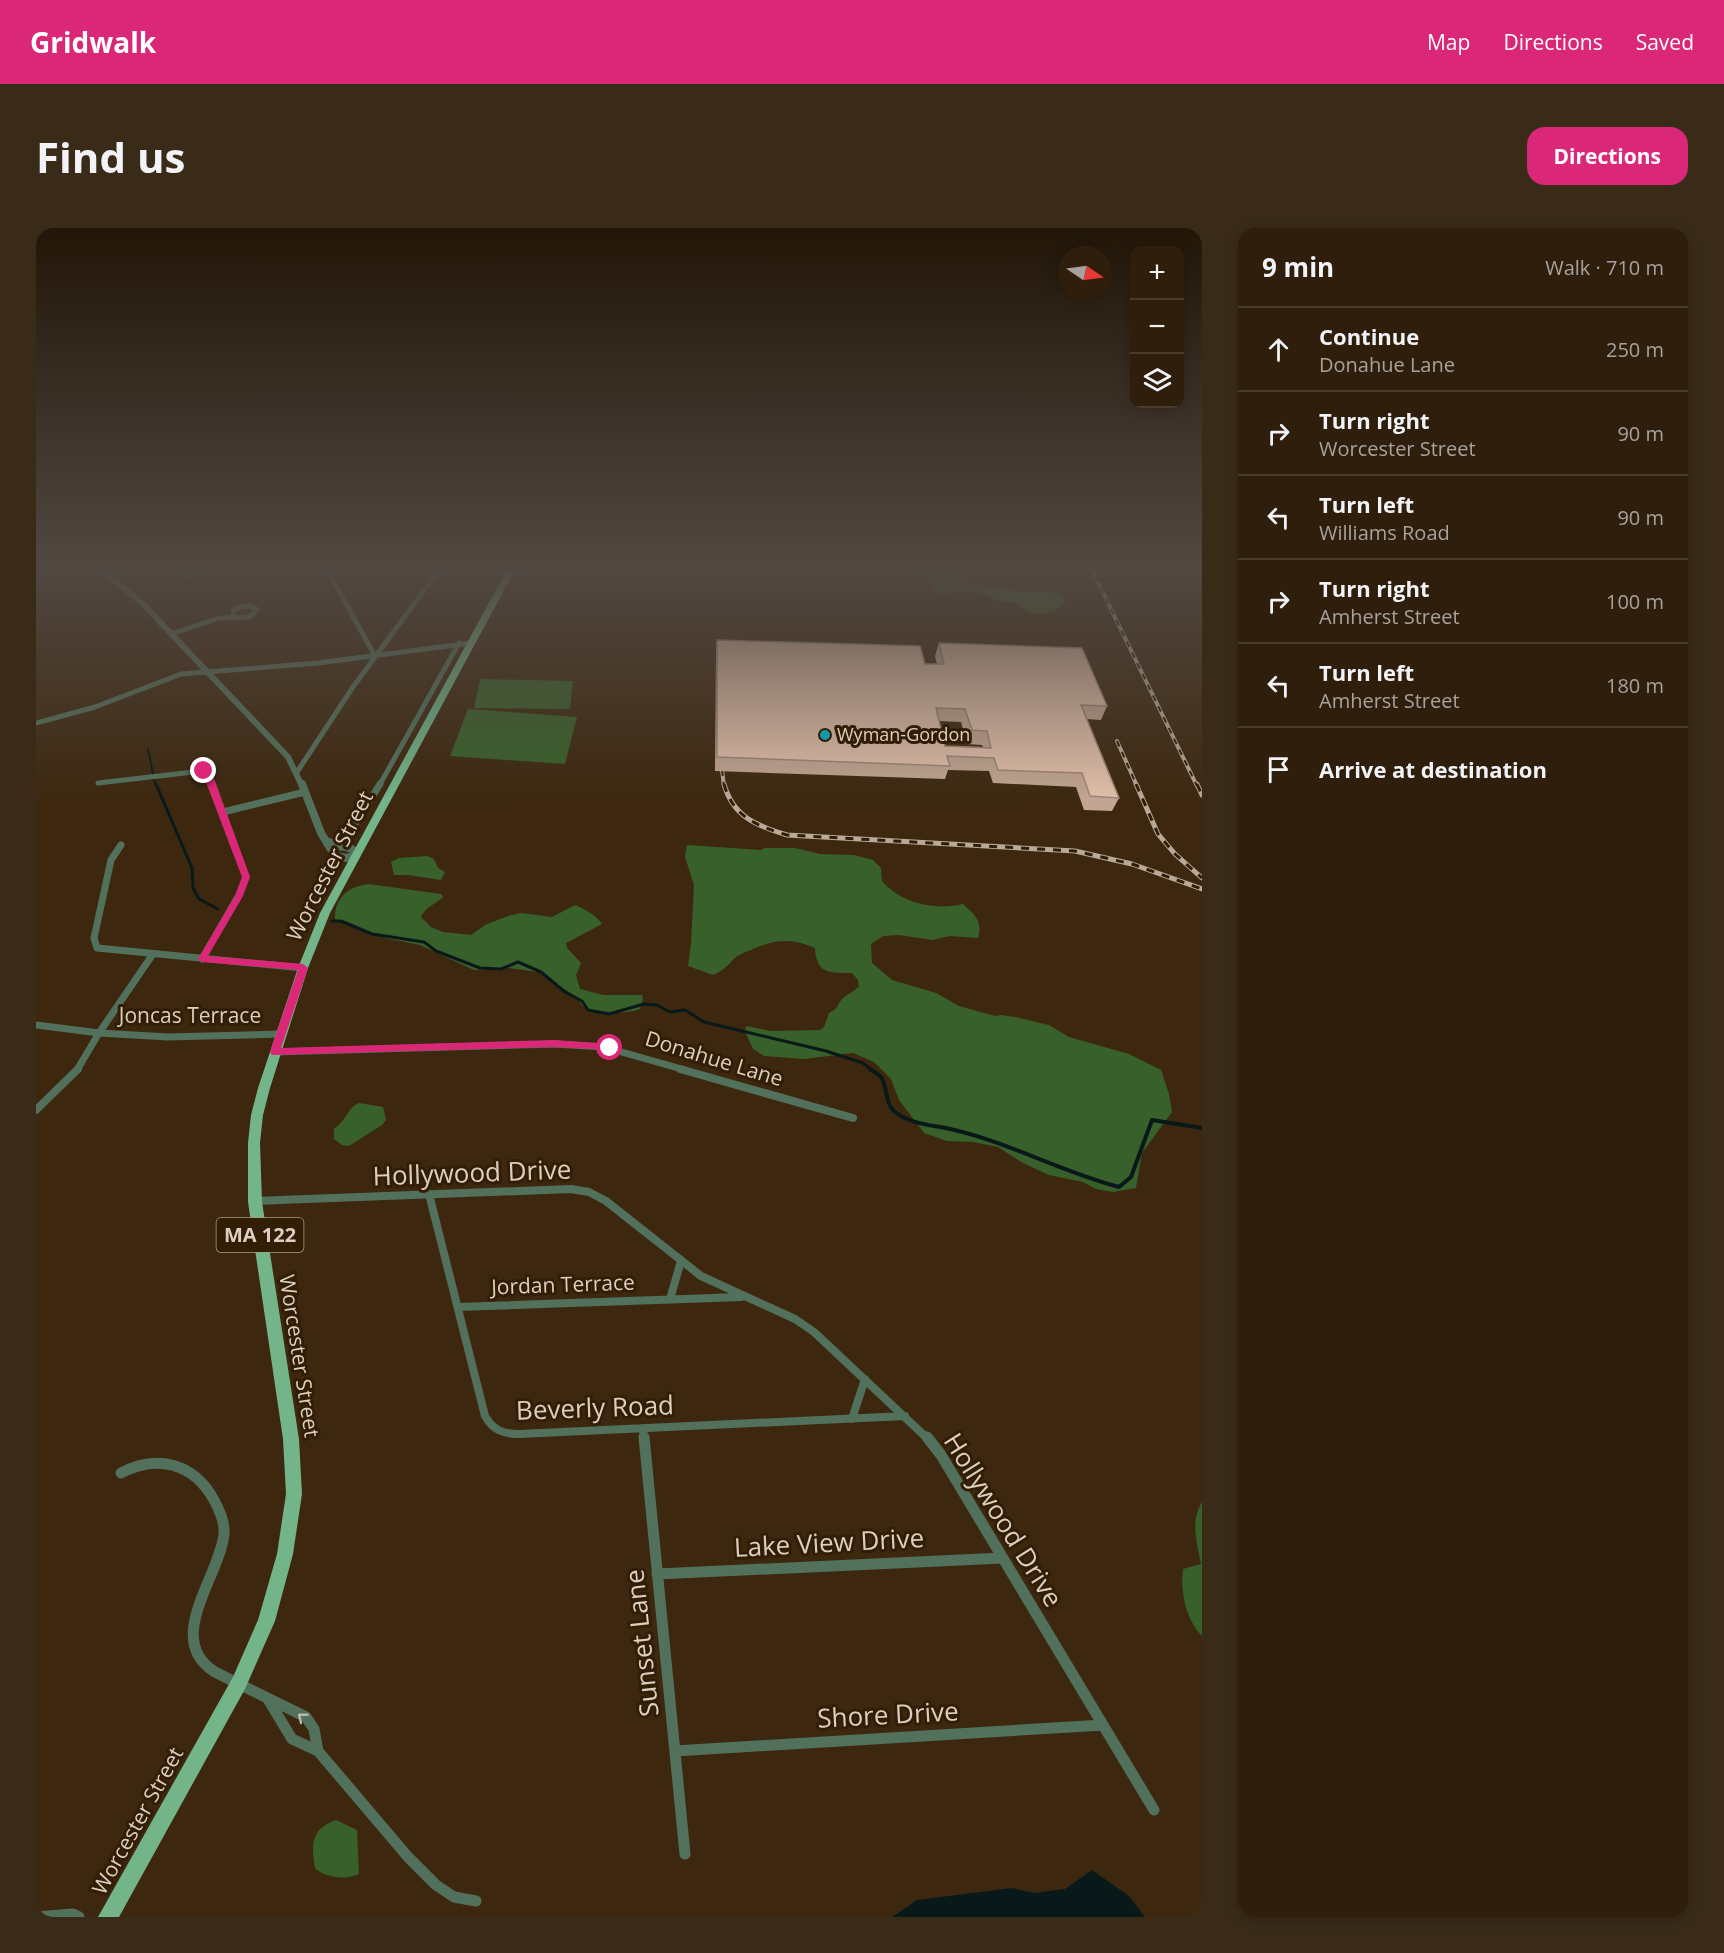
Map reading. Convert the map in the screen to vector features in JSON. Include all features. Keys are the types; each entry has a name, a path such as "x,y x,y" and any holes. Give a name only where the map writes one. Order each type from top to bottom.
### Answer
{"main road":[{"name":"Worcester Street","path":"108,1917 239,1683 266,1621 278,1586 291,1524 294,1494 291,1439 254,1201 255,1130 260,1101 303,968 325,913 464,645"}],"street":[{"path":"181,645 283,751 297,772 326,841 335,856 347,858 357,854 352,849 326,841"},
{"path":"369,645 375,656"},
{"path":"297,772 383,645"},
{"path":"36,723 95,707 169,678 206,671 313,664 452,645"},
{"path":"341,847 464,645"},
{"path":"98,783 206,771 246,877 239,896 202,959"},
{"path":"223,812 304,792"},
{"path":"121,845 111,860 94,944 97,948 303,968"},
{"path":"36,1110 71,1078 153,954"},
{"name":"Joncas Terrace","path":"36,1025 99,1033 168,1037 281,1035"},
{"name":"Donahue Lane","path":"275,1052 555,1044 599,1046 659,1061 853,1118"},
{"name":"Hollywood Drive","path":"254,1201 571,1189 589,1192 606,1201 681,1262 709,1280 805,1325 929,1439 947,1464 1154,1810"},
{"name":"Beverly Road","path":"429,1194 485,1416 497,1431 512,1434 905,1416"},
{"path":"670,1299 681,1262"},
{"name":"Jordan Terrace","path":"458,1307 743,1297"},
{"path":"852,1419 865,1379"},
{"name":"Sunset Lane","path":"643,1428 685,1854"},
{"path":"122,1473 146,1462 165,1463 200,1478 220,1505 226,1527 224,1541 196,1616 197,1653 210,1669 306,1717 314,1729 318,1751 408,1857 436,1885 454,1897 476,1901"},
{"name":"Lake View Drive","path":"657,1574 1003,1558"},
{"path":"268,1699 291,1740 318,1751"},
{"name":"Shore Drive","path":"675,1751 1103,1725"},
{"path":"37,1917 73,1914 79,1917"}],"green space":[{"path":"480,679 573,681 570,709 474,708"},
{"path":"468,709 577,717 565,764 450,756"},
{"path":"687,845 761,850 795,848 820,854 854,855 873,860 881,868 882,881 898,895 908,900 930,906 963,904 978,922 978,938 950,936 932,940 899,935 883,936 871,944 872,963 892,980 936,993 959,1006 995,1016 1015,1017 1049,1025 1069,1037 1129,1054 1161,1070 1172,1112 1142,1153 1136,1188 1113,1192 1096,1189 1083,1182 1049,1175 1023,1163 998,1147 973,1142 947,1141 924,1133 899,1100 891,1079 874,1062 853,1053 804,1059 764,1056 753,1049 745,1031 746,1026 771,1031 820,1030 824,1027 829,1013 859,986 858,980 852,973 826,970 818,963 815,948 791,941 767,944 743,953 713,975 688,966 694,885 685,857"},
{"path":"427,856 434,859 438,868 445,872 441,880 394,875 391,862 399,858"},
{"path":"369,884 441,894 443,897 428,908 421,917 431,927 443,932 471,935 485,925 521,913 552,917 575,905 586,910 602,924 566,943 567,948 581,963 576,975 580,989 603,995 642,995 640,1009 612,1013 589,1010 575,996 539,972 509,968 474,970 420,945 385,938 335,919 337,905 344,894 355,887"},
{"path":"359,1103 383,1107 386,1120 349,1146 342,1145 334,1139 334,1129"},
{"path":"1202,1502 1202,1636 1188,1614 1183,1596 1182,1578 1183,1569 1201,1564 1195,1525"},
{"path":"336,1820 357,1830 359,1874 354,1876 330,1876 315,1868 313,1845 317,1833"}],"shaded area":[{"path":"1092,1870 1129,1896 1145,1917 892,1917 917,1900 1012,1888 1034,1893 1065,1889"}],"building":[{"name":"Wyman-Gordon","path":"717,645 920,646 925,664 944,664 939,645 1082,648 1107,706 1081,705 1119,798 1090,796 1082,773 998,770 994,758 947,756 950,766 717,757","holes":["936,708 965,709 972,730 987,731 991,748 945,746"]}],"waterway":[{"path":"148,749 153,774"},
{"path":"154,780 156,786"},
{"path":"156,784 192,868 193,888 199,899 218,909"},
{"path":"332,921 341,921 372,934 424,942 436,951 480,968 501,969 518,962 541,972 565,992 582,1001 588,1010 609,1014 644,1004 657,1005 670,1012 685,1010 704,1022 826,1051 863,1063 872,1070"},
{"path":"870,1069 883,1081 891,1107 907,1119 993,1141 1119,1187 1131,1177 1152,1120 1202,1128"}],"railway":[{"path":"1128,645 1197,786"},
{"path":"1117,741 1137,786"},
{"path":"722,770 724,786"},
{"path":"724,784 733,805 740,812 756,824 787,835 1075,851 1132,864 1202,889"},
{"path":"1136,784 1158,834 1175,854 1202,878"},
{"path":"1197,784 1202,795"}],"place":[{"name":"Wyman-Gordon","path":"825,735"}],"route":[{"path":"204,771 208,773 246,877 239,896 202,959 303,968 275,1052 555,1044 610,1048"}]}
